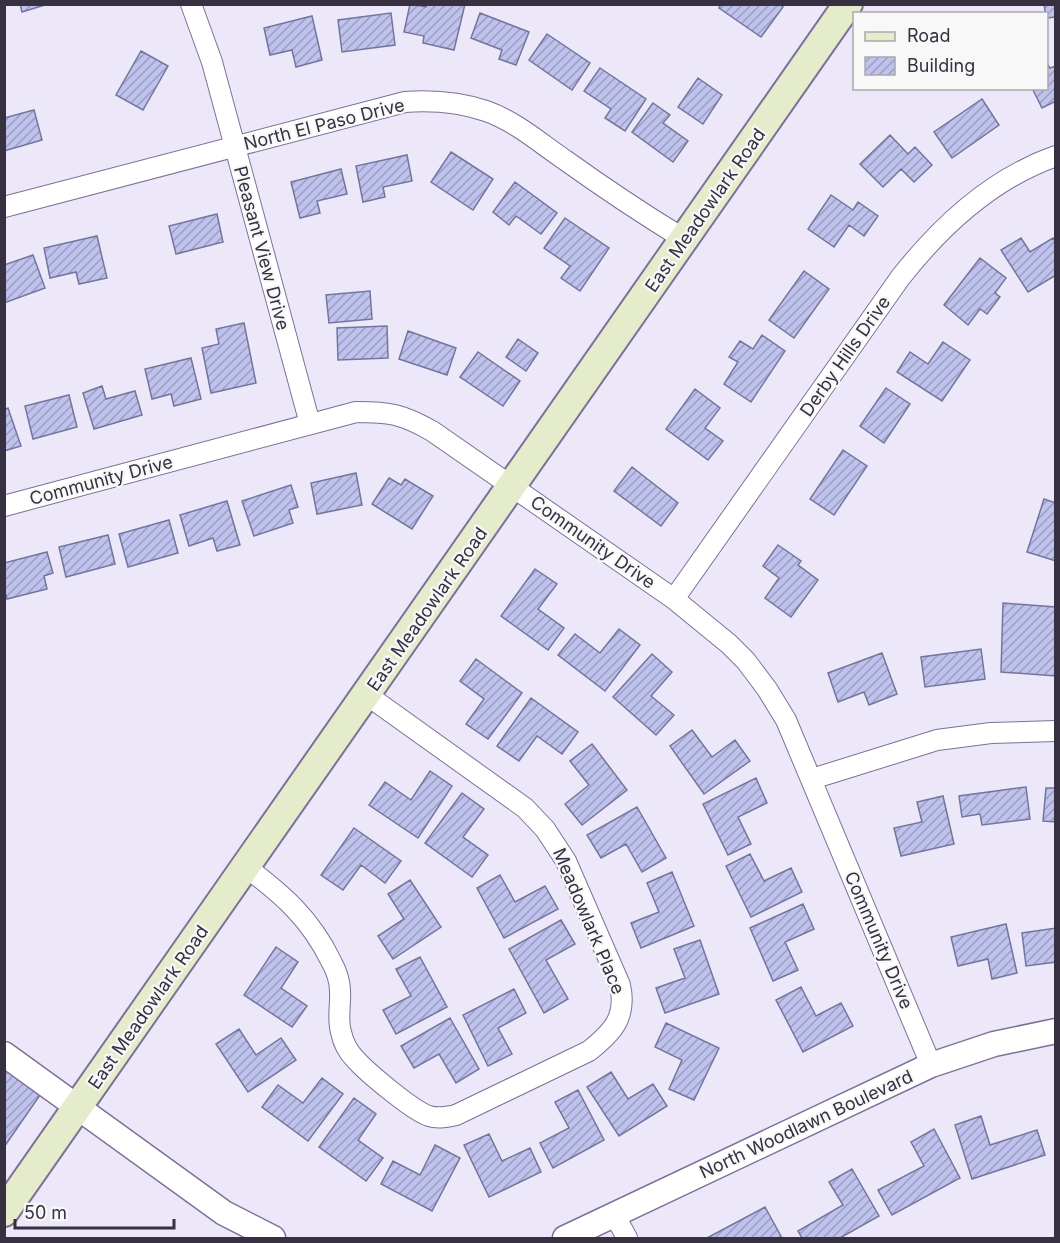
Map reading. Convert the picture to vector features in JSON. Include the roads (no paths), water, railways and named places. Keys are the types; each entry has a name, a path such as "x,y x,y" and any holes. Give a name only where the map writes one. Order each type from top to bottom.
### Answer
{"main road":[{"name":"East Meadowlark Road","path":"4,1212 848,4"}],"street":[{"name":"Pleasant View Drive","path":"191,4 212,62 310,424"},
{"name":"North El Paso Drive","path":"4,207 405,102 434,100 462,104 489,112 514,125 634,209 684,240"},
{"name":"Derby Hills Drive","path":"674,598 920,253 952,220 975,201 1017,174 1056,156"},
{"name":"Community Drive","path":"4,506 356,412 383,412 404,416 432,431 674,598 729,644 760,679 786,720 931,1065"},
{"name":"Meadowlark Place","path":"246,867 280,892 300,912 331,959 340,992 341,1032 355,1060 429,1116 443,1118 456,1115 589,1051 616,1025 622,1012 623,999 620,985 566,861 545,829 525,808 367,694"},
{"path":"812,779 937,740 991,733 1056,731"},
{"name":"North Woodlawn Boulevard","path":"565,1239 931,1065 994,1044 1056,1031"},
{"path":"4,1054 224,1213 273,1239"},
{"path":"614,1214 627,1239"}]}
